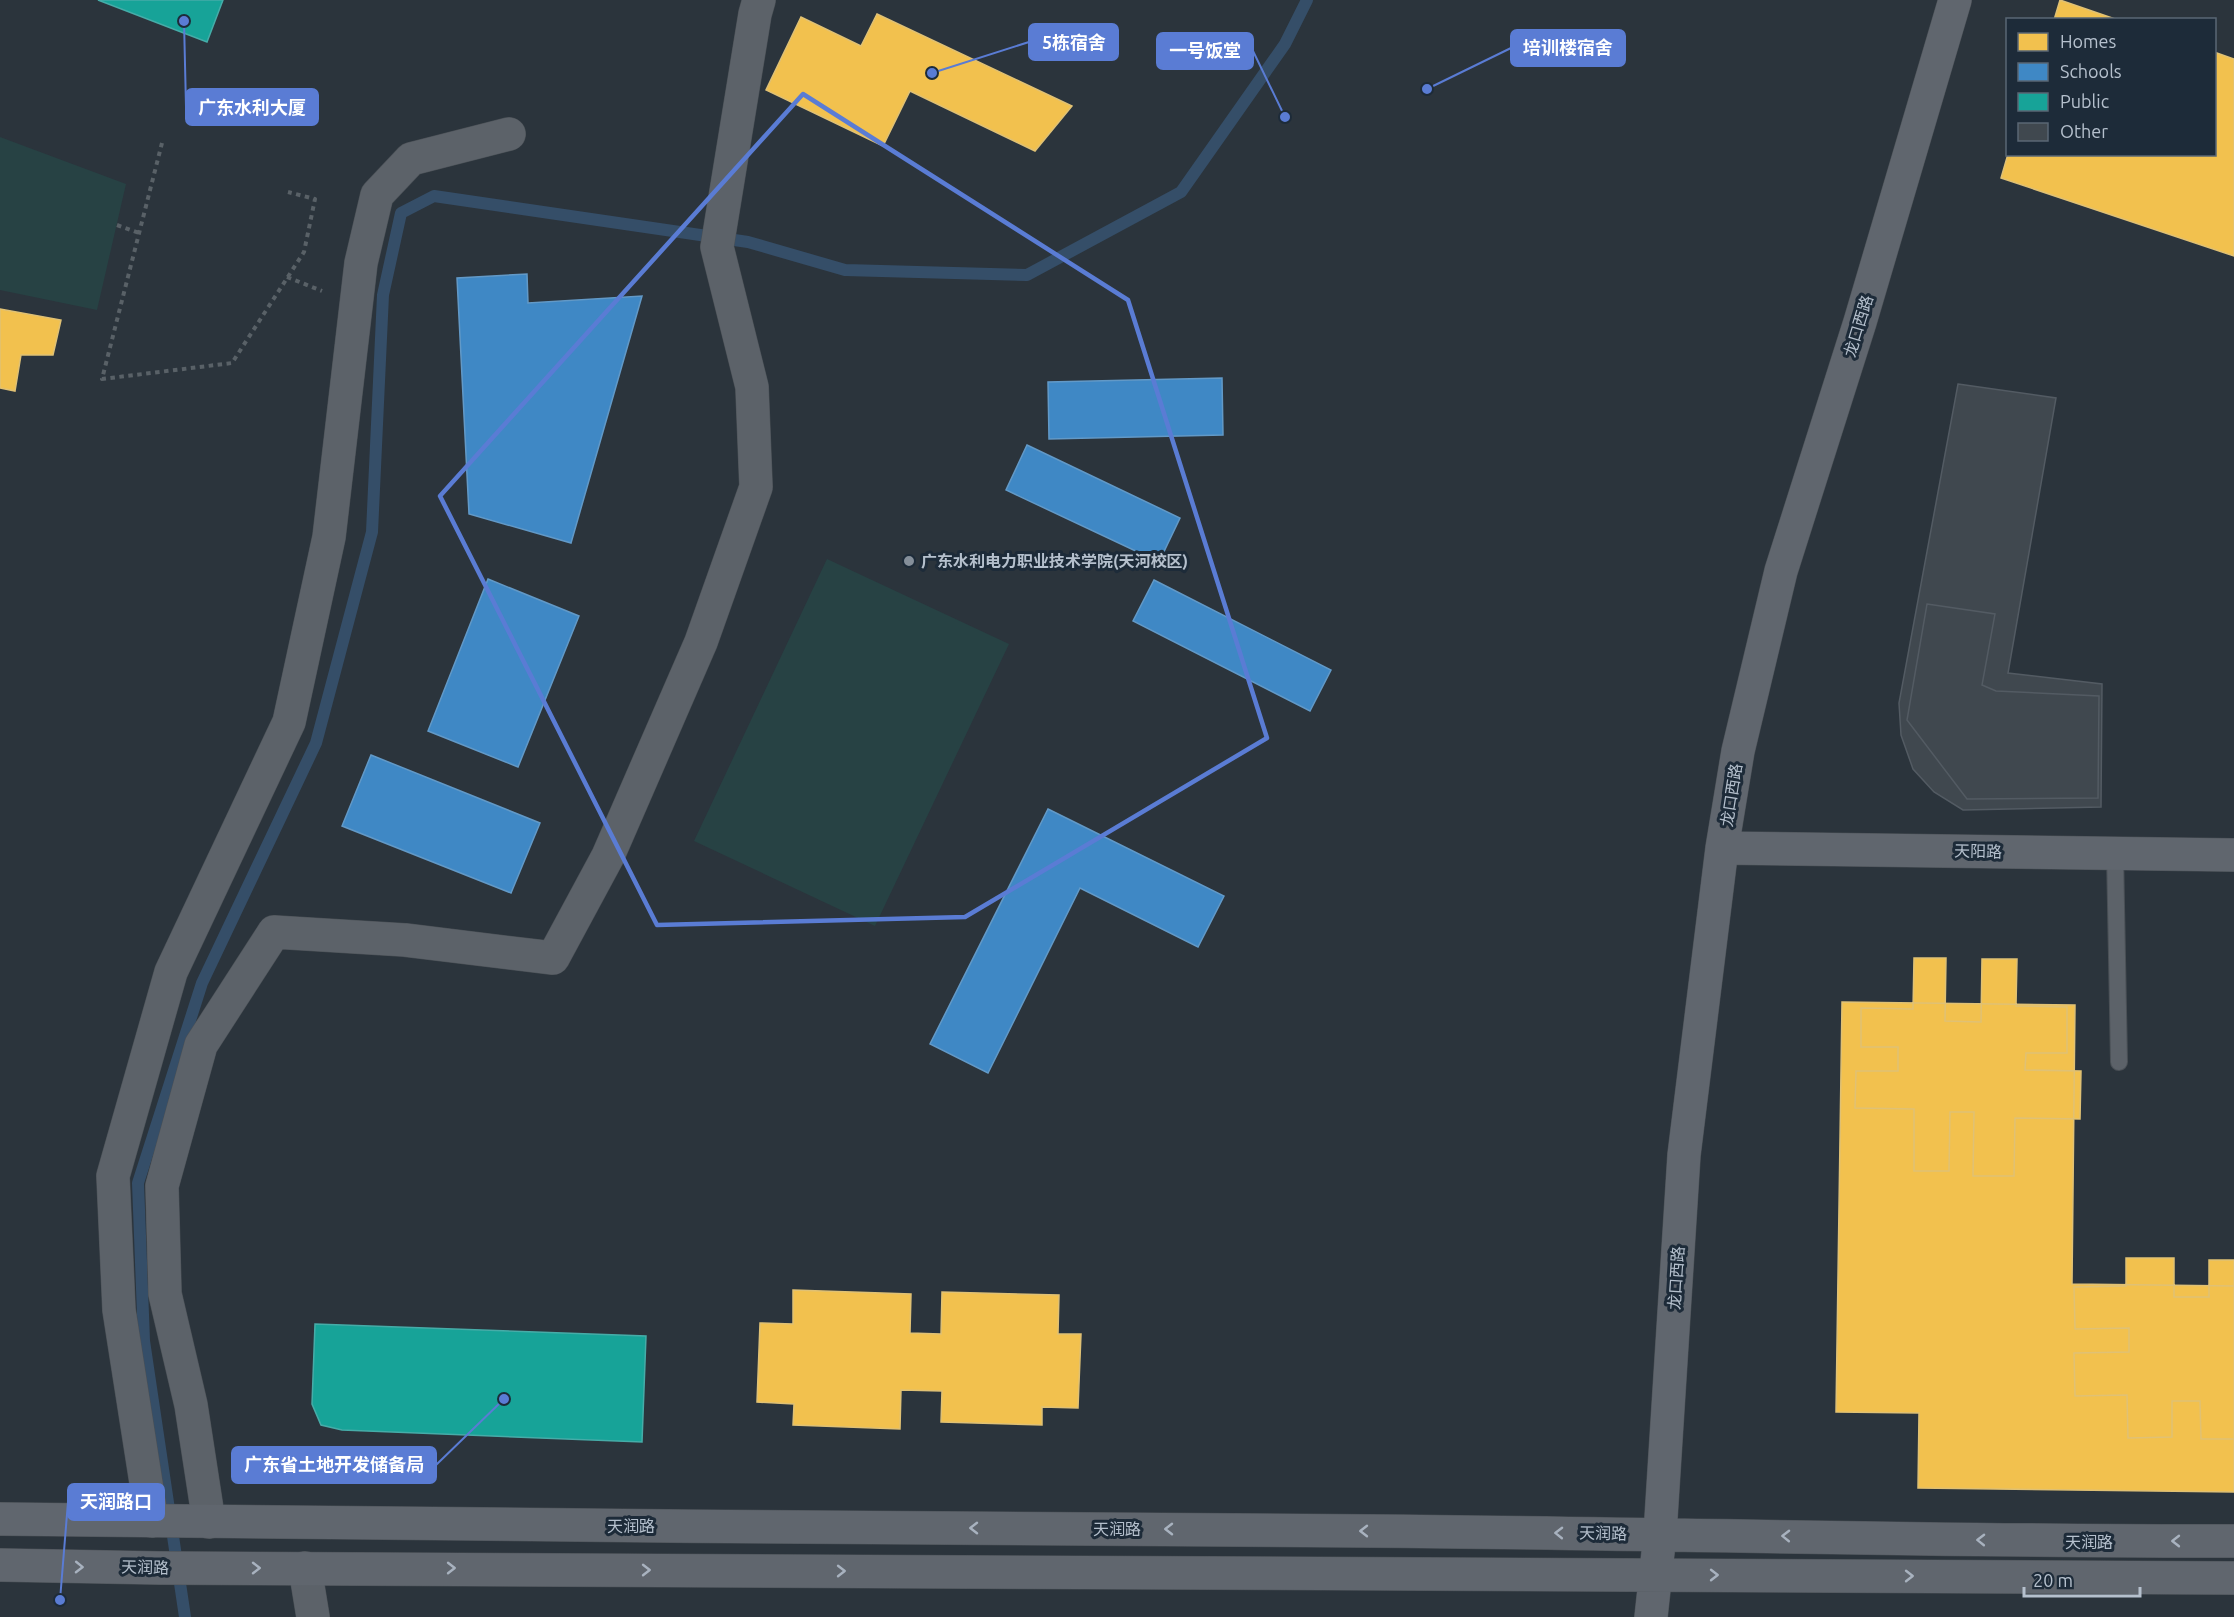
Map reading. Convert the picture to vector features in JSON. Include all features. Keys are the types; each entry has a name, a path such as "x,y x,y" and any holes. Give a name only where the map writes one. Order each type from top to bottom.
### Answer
{"street":[{"path":"200,1522 191,1405 165,1294 162,1186 201,1045 274,932 405,940 553,958 608,856 701,642 756,486 752,387 717,247 759,0"},
{"name":"龙口西路","path":"1650,1617 1660,1534 1684,1155 1722,848 1738,751 1781,571 1860,322 1955,0"},
{"path":"152,1521 119,1310 113,1176 171,972 289,722 329,537 361,263 377,195 411,159 509,134"},
{"name":"天阳路","path":"1722,848 2234,855"},
{"name":"天润路","path":"0,1519 1660,1534 2060,1542 2234,1541"},
{"name":"天润路","path":"0,1565 159,1568 2234,1578"},
{"path":"305,1568 313,1617"}],"lane":[{"path":"2115,853 2119,1062"}],"path":[{"path":"162,143 102,379 232,363 304,252 315,199 288,192"},
{"path":"117,225 139,233"}],"highlighted area":[{"path":"803,94 1128,300 1267,738 965,917 657,925 440,496"}],"green space":[{"path":"0,137 126,184 97,310 0,290"},
{"path":"827,559 1009,644 875,926 694,841"}],"building: Homes":[{"path":"2060,0 2112,18 2055,18"},
{"path":"877,14 1072,106 1035,151 910,91 883,146 766,90 801,17 861,46"},
{"path":"2216,53 2234,59 2234,256 2001,178 2007,156 2216,156"},
{"path":"0,309 61,320 53,355 21,355 15,391 0,388"},
{"path":"1914,958 1946,958 1945,1021 1981,1022 1982,959 2017,959 2016,1006 2067,1007 2067,1053 2026,1053 2025,1070 2081,1071 2080,1119 2015,1118 2014,1176 1973,1176 1974,1112 1950,1112 1949,1171 1914,1171 1914,1109 1855,1108 1856,1071 1898,1071 1898,1047 1861,1047 1861,1008 1913,1009"},
{"path":"1842,1002 2075,1005 2072,1284 2234,1286 2234,1492 1918,1488 1919,1413 1836,1412"},
{"path":"2126,1258 2174,1258 2174,1297 2209,1297 2209,1260 2234,1260 2234,1439 2201,1439 2200,1401 2172,1401 2172,1437 2128,1438 2127,1395 2075,1396 2074,1353 2129,1352 2129,1328 2075,1329 2074,1287 2126,1286"},
{"path":"793,1290 911,1294 910,1333 941,1334 942,1292 1059,1295 1058,1334 1081,1334 1078,1408 1042,1407 1042,1425 941,1422 942,1391 901,1390 900,1429 793,1425 794,1404 757,1402 760,1323 793,1324"}],"building: Schools":[{"path":"527,274 528,303 642,296 571,543 469,514 457,278"},
{"path":"1222,378 1223,435 1049,439 1048,382"},
{"path":"1027,445 1180,518 1159,562 1006,490"},
{"path":"488,579 579,616 518,767 428,731"},
{"path":"1154,580 1331,670 1310,711 1133,621"},
{"path":"371,755 540,823 511,893 342,826"},
{"path":"1048,809 1224,896 1198,947 1080,888 988,1073 930,1044"}],"building: Public":[{"path":"98,0 223,0 207,42"},
{"path":"315,1324 646,1336 642,1442 342,1430 321,1425 312,1404"}],"building: Other":[{"path":"1958,384 2056,398 2008,673 2102,684 2101,807 1963,810 1934,792 1913,769 1901,735 1899,703"},
{"path":"1927,604 1995,614 1982,685 1996,691 2099,696 2098,798 1967,799 1907,720"}],"waterway":[{"path":"185,1617 144,1341 138,1183 202,983 316,743 372,532 383,295 401,213 434,196 748,242 845,270 1027,275 1181,192 1285,44 1307,0"}],"place":[{"name":"广东水利大厦","path":"184,21"},
{"name":"5栋宿舍","path":"932,73"},
{"name":"培训楼宿舍","path":"1427,89"},
{"name":"一号饭堂","path":"1285,117"},
{"name":"广东水利电力职业技术学院(天河校区)","path":"909,561"},
{"name":"广东省土地开发储备局","path":"504,1399"},
{"name":"天润路口","path":"60,1600"}]}
